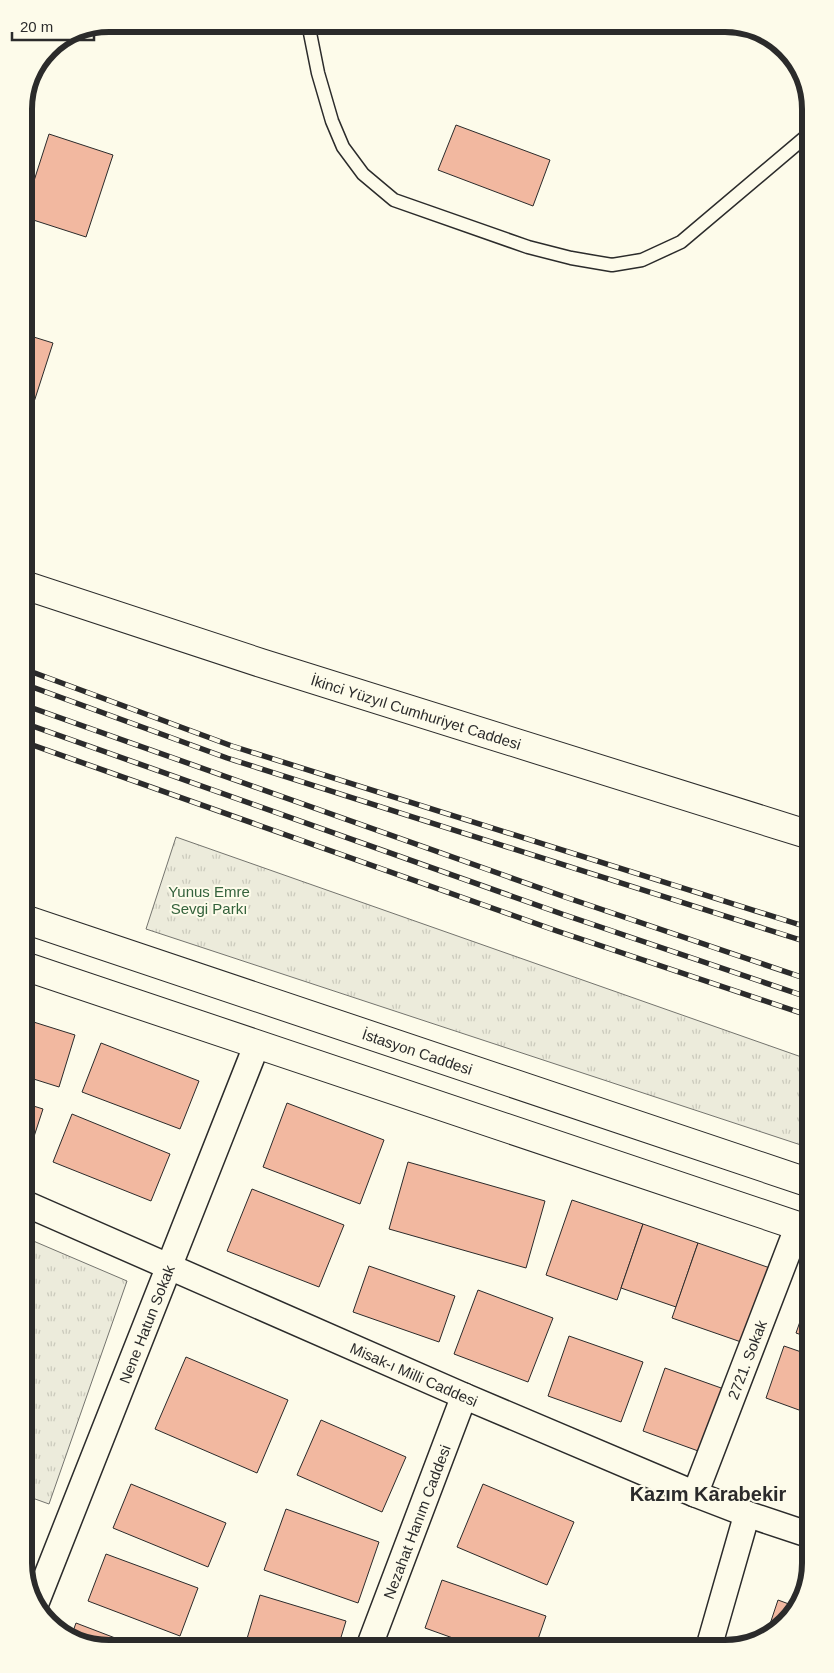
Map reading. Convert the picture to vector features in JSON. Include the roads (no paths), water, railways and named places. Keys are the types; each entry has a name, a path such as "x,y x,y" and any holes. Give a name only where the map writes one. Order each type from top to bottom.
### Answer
{"main road":[{"name":"İkinci Yüzyıl Cumhuriyet Caddesi","path":"33,588 261,663 802,832"},
{"name":"İstasyon Caddesi","path":"32,922 802,1180"},
{"path":"32,969 802,1227"}],"street":[{"name":"Nene Hatun Sokak","path":"39,1595 256,1044"},
{"name":"Misak-ı Milli Caddesi","path":"32,1207 464,1396 695,1494 746,1514 802,1532"},
{"name":"2721. Sokak","path":"695,1494 802,1233"},
{"name":"Nezahat Hanım Caddesi","path":"370,1640 464,1396"},
{"path":"711,1640 746,1514"}],"lane":[{"path":"310,32 318,73 332,121 344,147 363,174 394,200 528,247 571,258 612,265 642,260 681,242 802,140"}],"railway":[{"path":"33,672 232,746 802,925"},
{"path":"33,687 227,758 802,940"},
{"path":"33,708 568,898 802,977"},
{"path":"33,726 562,914 802,995"},
{"path":"33,745 557,931 802,1013"}],"district":[{"name":"Kazım Karabekir","path":"708,1494"}],"park label":[{"name":"Yunus Emre Sevgi Parkı","path":"209,900"}]}
